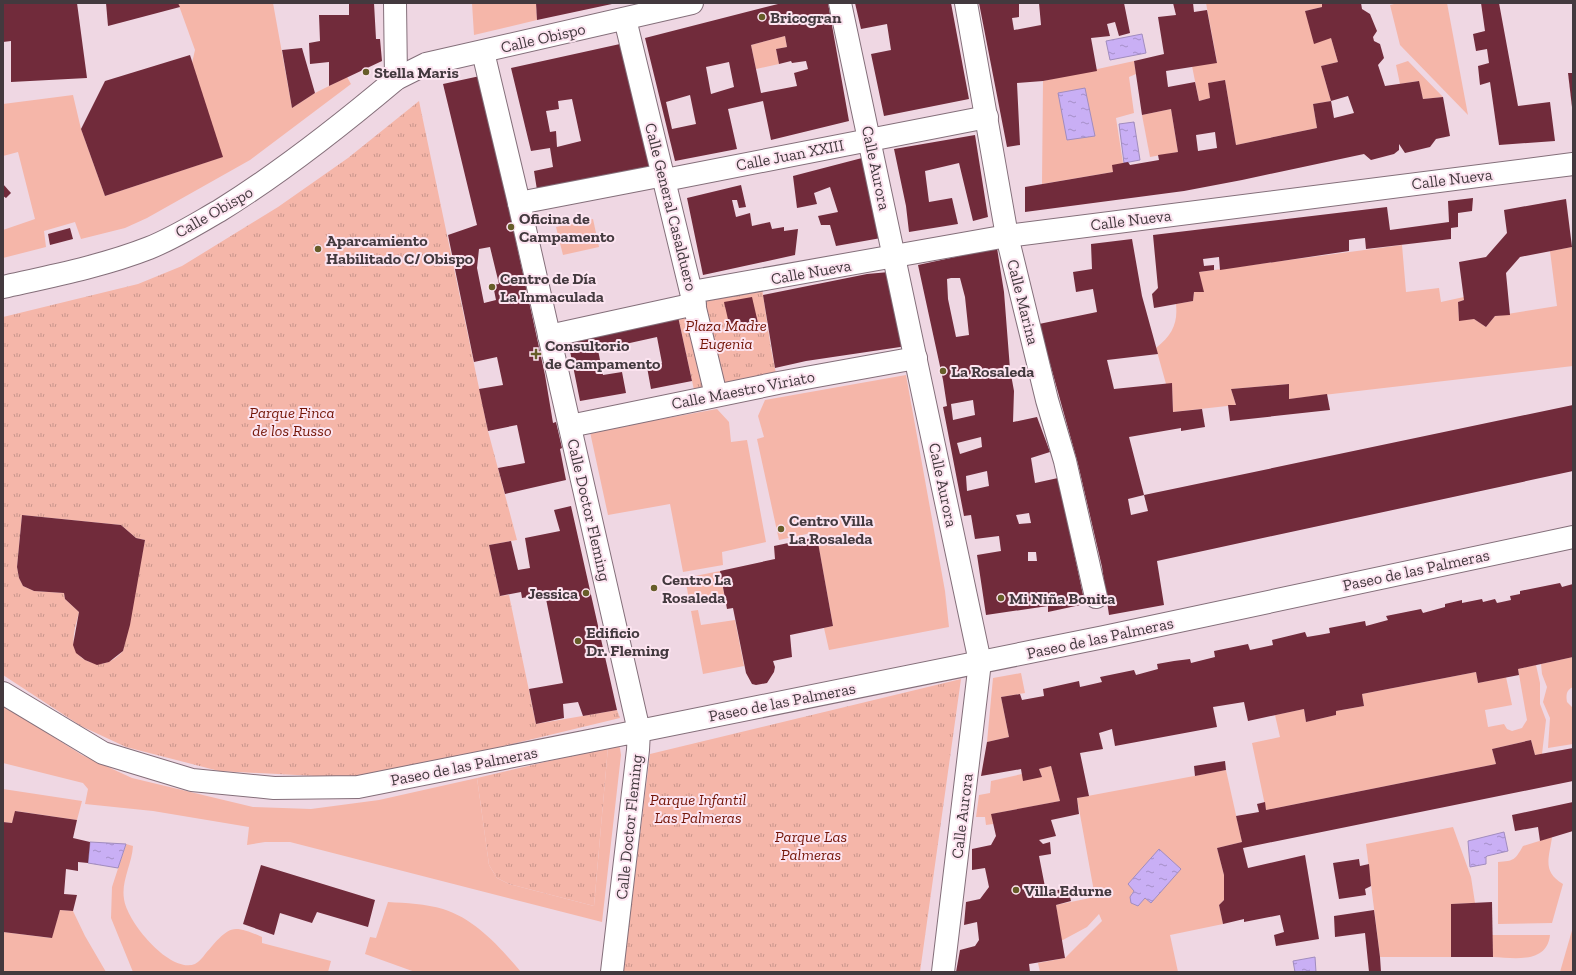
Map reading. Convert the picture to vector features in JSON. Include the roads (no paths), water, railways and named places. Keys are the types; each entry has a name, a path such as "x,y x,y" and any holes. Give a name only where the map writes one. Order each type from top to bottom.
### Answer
{"street":[{"path":"395,3 396,79"},
{"name":"Calle Obispo","path":"3,287 112,261 150,248 188,229 255,188 302,156 396,79 426,64 692,3"},
{"name":"Calle Aurora","path":"840,3 980,662 943,972"},
{"name":"Calle Marina","path":"966,3 1007,236 1047,400 1065,461 1096,597"},
{"name":"Calle General Casalduero","path":"625,19 716,395"},
{"name":"Calle Doctor Fleming","path":"483,52 519,203 639,731 612,972"},
{"name":"Calle Juan XXIII","path":"519,203 870,140 986,117"},
{"name":"Calle Nueva","path":"549,336 693,298 1007,236 1573,164"},
{"name":"Calle Maestro Viriato","path":"570,426 716,395 916,358"},
{"name":"Paseo de las Palmeras","path":"3,694 103,753 192,780 274,788 358,787 1104,637 1573,536"}],"water":[{"path":"1142,34 1146,53 1110,60 1106,41"},
{"path":"1085,88 1095,136 1067,140 1058,93"},
{"path":"1134,122 1140,160 1124,163 1119,124"},
{"path":"1504,832 1508,851 1487,856 1486,864 1470,867 1468,841"},
{"path":"90,842 126,844 118,868 88,863"},
{"path":"1159,849 1181,869 1151,903 1145,898 1138,906 1131,903 1130,897 1134,891 1128,884"},
{"path":"1315,957 1316,972 1295,972 1293,961"}],"place":[{"name":"Bricogran","path":"762,17"},
{"name":"Stella Maris","path":"366,72"},
{"name":"Oficina de Campamento","path":"511,227"},
{"name":"Aparcamiento Habilitado C/ Obispo","path":"318,249"},
{"name":"Centro de Día La Inmaculada","path":"492,287"},
{"name":"Consultorio de Campamento","path":"536,354"},
{"name":"La Rosaleda","path":"943,371"},
{"name":"Centro Villa La Rosaleda","path":"781,529"},
{"name":"Centro La Rosaleda","path":"654,588"},
{"name":"Jessica","path":"586,593"},
{"name":"Mi Niña Bonita","path":"1001,598"},
{"name":"Edificio Dr. Fleming","path":"578,641"},
{"name":"Villa Edurne","path":"1016,890"}],"park label":[{"name":"Plaza Madre Eugenia","path":"726,334"},
{"name":"Parque Finca de los Russo","path":"292,421"},
{"name":"Parque Infantil Las Palmeras","path":"698,808"},
{"name":"Parque Las Palmeras","path":"811,845"}]}
